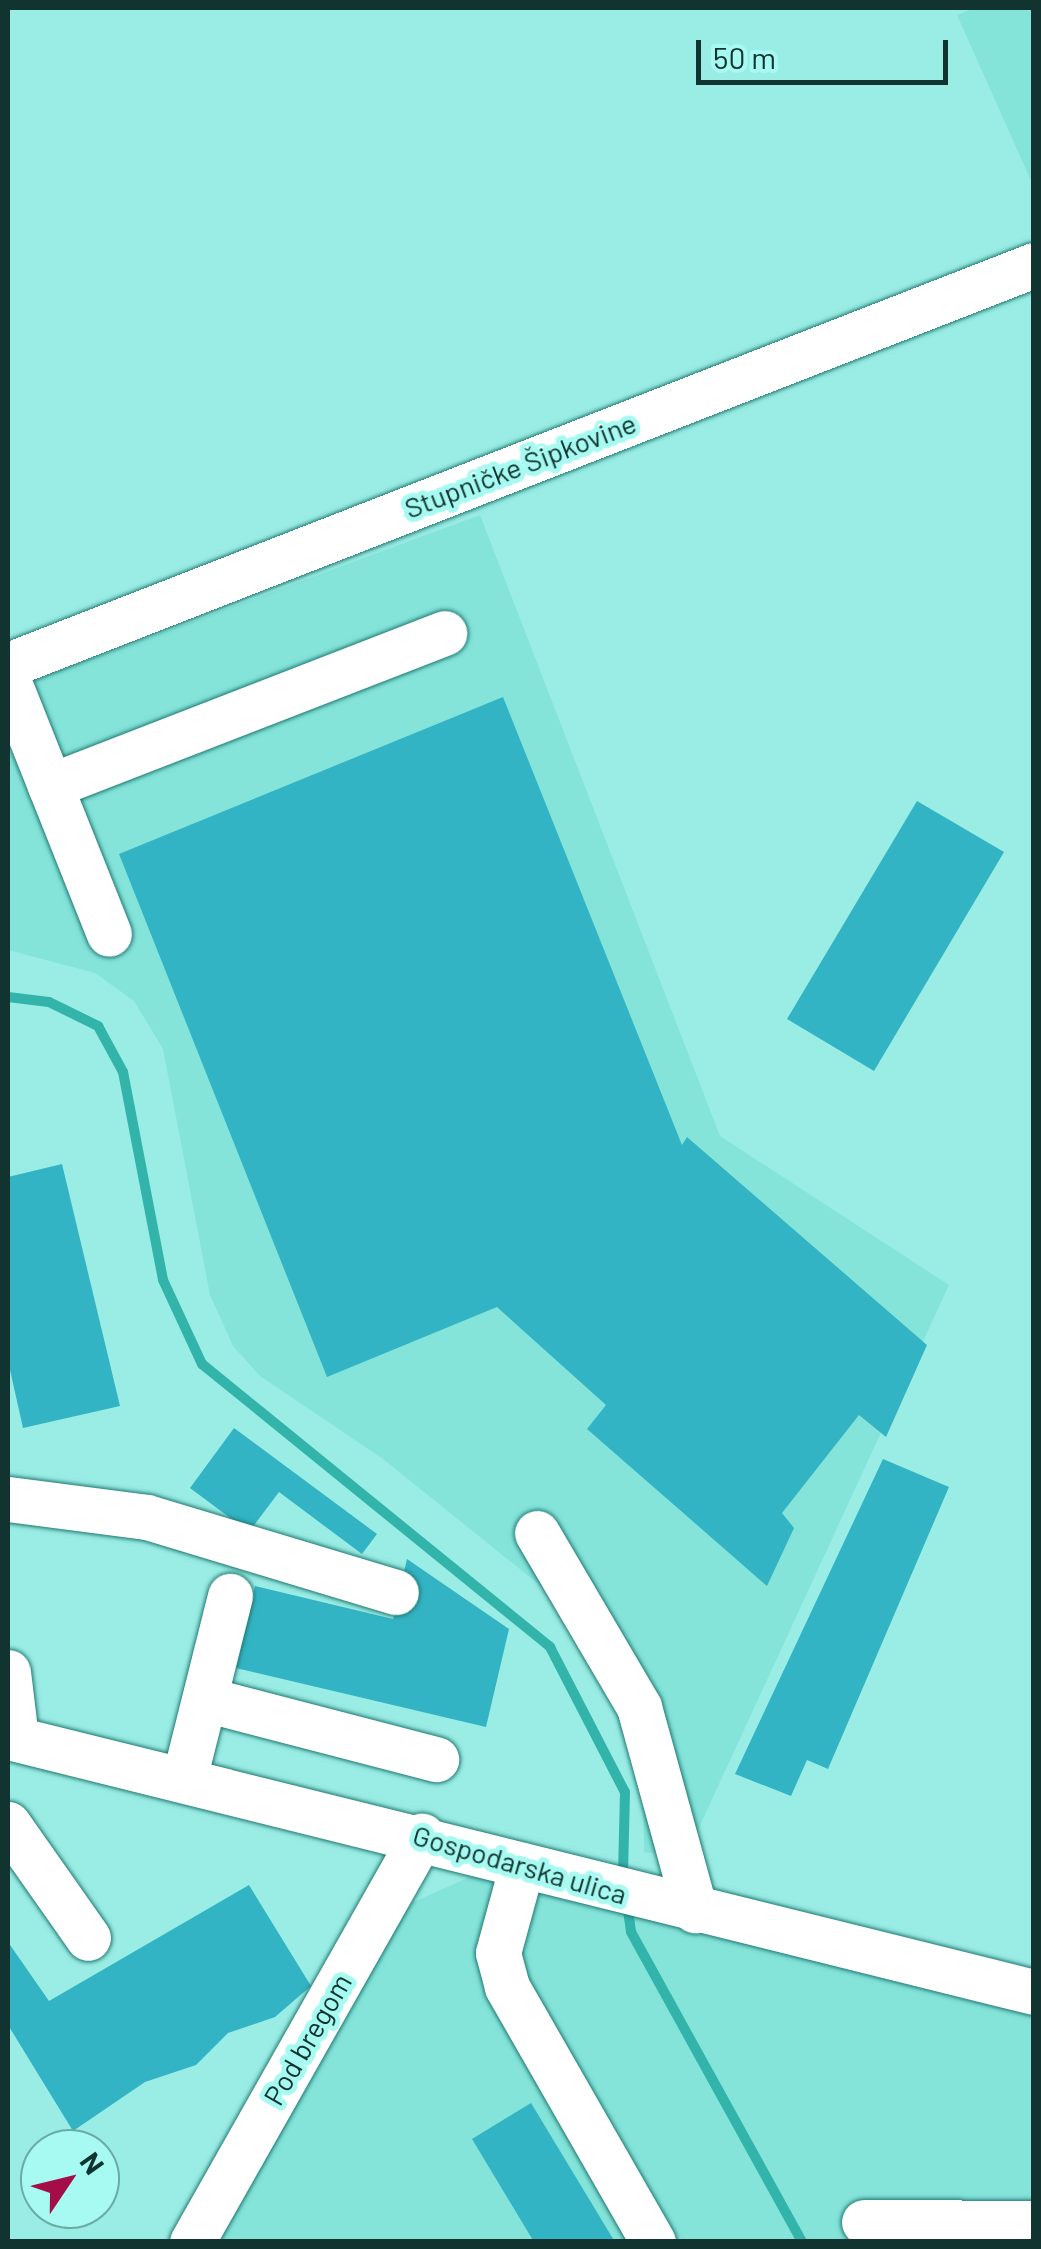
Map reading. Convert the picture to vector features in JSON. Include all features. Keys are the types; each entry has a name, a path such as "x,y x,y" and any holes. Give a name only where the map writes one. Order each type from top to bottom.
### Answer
{"street":[{"name":"Stupničke Šipkovine","path":"8,665 1034,265"},
{"path":"50,786 444,633"},
{"path":"8,680 110,934"},
{"path":"8,1499 147,1517 396,1592"},
{"path":"537,1533 639,1707 695,1910"},
{"path":"184,1780 230,1596"},
{"path":"8,1672 12,1738"},
{"path":"204,1699 436,1760"},
{"name":"Gospodarska ulica","path":"12,1738 422,1836 618,1892 1034,1992"},
{"path":"8,1824 88,1938"},
{"name":"Pod bregom","path":"192,2242 422,1836"},
{"path":"522,1865 498,1953 507,1987 653,2242"},
{"path":"864,2222 1034,2223"}],"shaded area":[{"path":"975,8 1033,8 1033,185 957,15"},
{"path":"480,515 720,1136 949,1285 685,1858 644,1852 643,1757 572,1611 383,1459 260,1376 233,1346 210,1295 163,1049 134,1001 95,973 8,950 8,690"},
{"path":"474,1875 1033,2008 1033,2241 216,2242 407,1905"}],"building":[{"path":"503,697 682,1145 687,1137 927,1345 886,1437 859,1415 782,1513 794,1528 767,1586 587,1429 606,1405 497,1307 327,1377 119,854"},
{"path":"917,801 1004,852 874,1071 787,1019"},
{"path":"62,1164 120,1406 23,1428 8,1361 8,1177"},
{"path":"234,1428 377,1534 362,1554 279,1492 249,1532 190,1488"},
{"path":"883,1459 949,1487 828,1769 807,1760 791,1796 735,1774"},
{"path":"407,1559 509,1629 486,1727 236,1668 255,1586 393,1619"},
{"path":"249,1885 311,1986 275,2017 228,2033 196,2065 145,2082 76,2129 72,2129 8,2025 8,1942 49,2001"},
{"path":"531,2103 615,2242 534,2242 472,2139"}],"waterway":[{"path":"8,997 49,1002 98,1026 123,1072 163,1280 202,1364 550,1647 625,1792 623,1876"},
{"path":"627,1903 631,1932 802,2242"}]}
